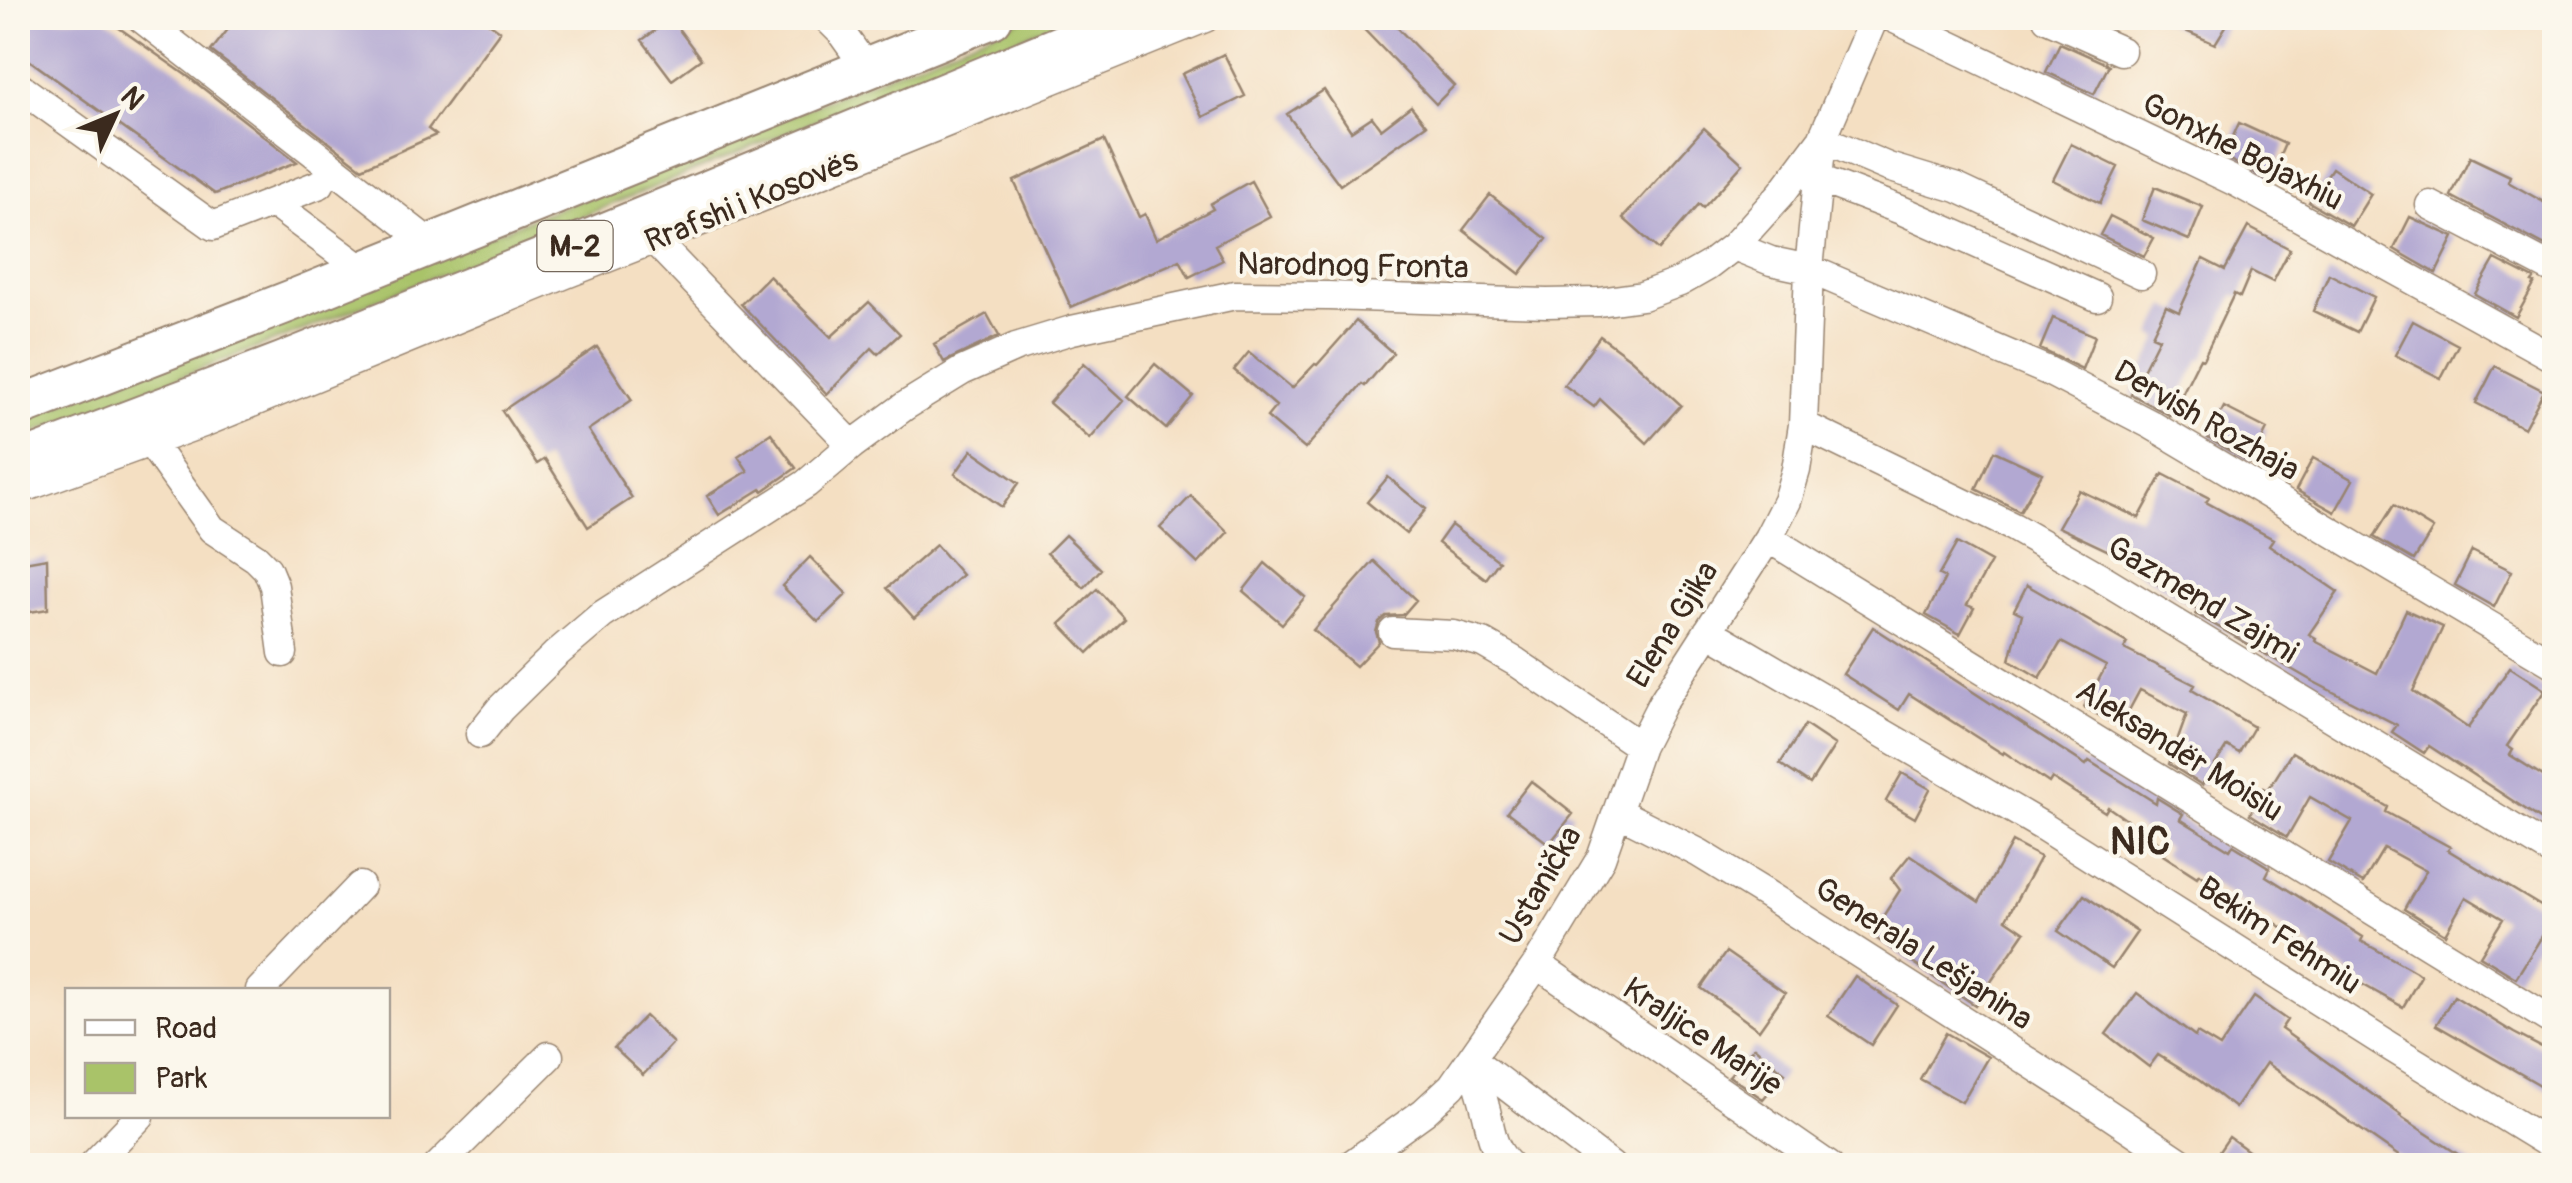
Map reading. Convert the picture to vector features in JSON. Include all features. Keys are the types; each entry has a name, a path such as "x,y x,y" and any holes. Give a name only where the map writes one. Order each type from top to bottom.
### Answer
{"highway":[{"name":"M-2","path":"23,398 364,272 992,18"},
{"name":"Rrafshi i Kosovës","path":"18,463 539,261 1128,18"}],"street":[{"path":"140,18 431,244"},
{"path":"826,18 867,69"},
{"name":"Rrafshi i Kosovës","path":"18,490 204,423 1205,18"},
{"name":"Elena Gjika","path":"1393,632 1454,635 1483,643 1640,746 1676,680 1768,538 1787,501 1803,425 1809,268 1822,138 1874,18"},
{"name":"Gonxhe Bojaxhiu","path":"1893,18 2236,182 2554,358"},
{"path":"2047,18 2121,51"},
{"path":"18,86 213,226 320,184"},
{"path":"1822,138 1888,167 1958,188 2140,274"},
{"name":"Narodnog Fronta","path":"480,734 500,708 602,615 806,484 905,406 962,370 1016,346 1072,330 1234,296 1547,303 1642,296 1680,282 1734,246 1781,194 1822,138"},
{"path":"1818,178 1918,217 2097,297"},
{"path":"273,202 364,272"},
{"path":"2430,205 2554,270"},
{"path":"653,239 852,445"},
{"path":"1734,246 1771,261 1809,268"},
{"name":"Dervish Rozhaja","path":"1809,268 2048,371 2150,424 2554,664"},
{"name":"Gazmend Zajmi","path":"1803,425 2013,527 2100,576 2554,852"},
{"path":"150,442 212,529 267,569 274,586 282,653"},
{"name":"Aleksandër Moisiu","path":"1768,538 2554,1022"},
{"name":"Bekim Fehmiu","path":"1708,631 2042,826 2554,1147"},
{"name":"Ustanička","path":"1349,1166 1424,1112 1452,1086 1475,1054 1537,964 1601,858 1640,746"},
{"name":"Generala Lešjanina","path":"1618,812 1699,853 1766,894 2186,1166"},
{"path":"262,988 360,886"},
{"name":"Kraljice Marije","path":"1537,964 1829,1166"},
{"path":"1475,1054 1615,1159"},
{"path":"1475,1054 1491,1138 1510,1166"},
{"path":"438,1166 549,1056"},
{"path":"92,1166 138,1118"}],"green space":[{"path":"1025,18 1069,18 306,329 18,439 18,420 673,163"}],"building":[{"path":"18,18 105,18 297,162 215,194 18,52"},
{"path":"237,18 482,18 500,31 428,129 436,135 362,168 211,51"},
{"path":"1353,18 1388,18 1454,86 1436,104"},
{"path":"2156,18 2231,18 2215,44"},
{"path":"671,19 701,59 672,80 642,40"},
{"path":"2060,43 2109,65 2094,94 2046,72"},
{"path":"1224,54 1245,96 1203,117 1182,74"},
{"path":"1324,90 1351,131 1372,117 1381,129 1411,106 1426,125 1340,185 1287,114"},
{"path":"2239,123 2285,144 2269,180 2224,157"},
{"path":"1704,128 1743,164 1703,208 1699,204 1659,250 1623,218"},
{"path":"1104,140 1139,217 1145,214 1156,239 1213,209 1210,204 1251,181 1270,216 1215,245 1223,260 1189,277 1180,260 1071,307 1014,181"},
{"path":"2071,144 2118,167 2100,203 2053,180"},
{"path":"2470,157 2510,176 2508,182 2554,208 2551,249 2451,196"},
{"path":"2332,168 2371,194 2351,226 2309,202"},
{"path":"2155,187 2203,207 2189,240 2142,220"},
{"path":"1490,195 1547,239 1520,274 1463,230"},
{"path":"2110,216 2154,238 2144,256 2100,235"},
{"path":"2410,217 2454,237 2436,273 2394,249"},
{"path":"2248,227 2290,249 2273,282 2251,271 2240,297 2234,294 2171,416 2131,394 2159,338 2152,335 2166,306 2179,312 2203,259 2225,270"},
{"path":"2495,259 2534,279 2516,317 2475,294"},
{"path":"2329,274 2374,297 2357,332 2313,311"},
{"path":"769,276 831,337 869,302 900,334 878,354 872,348 827,394 741,304"},
{"path":"987,314 999,336 944,362 934,344"},
{"path":"2053,318 2095,336 2082,369 2040,349"},
{"path":"1356,321 1393,353 1305,449 1267,417 1276,406 1234,370 1249,352 1292,388"},
{"path":"2413,321 2458,345 2441,378 2395,355"},
{"path":"1600,336 1681,405 1647,443 1600,399 1594,407 1564,385"},
{"path":"597,347 632,400 588,430 632,498 588,527 545,459 537,464 502,411"},
{"path":"1084,363 1124,400 1090,439 1049,403"},
{"path":"1155,364 1193,396 1166,429 1128,396"},
{"path":"2495,366 2544,391 2524,428 2476,403"},
{"path":"2224,407 2267,429 2250,463 2208,438"},
{"path":"771,433 796,468 719,515 707,496 748,471 738,456"},
{"path":"972,450 1019,483 1002,507 955,474"},
{"path":"1994,451 2042,473 2020,511 1976,489"},
{"path":"2313,458 2353,480 2335,512 2296,490"},
{"path":"2163,474 2273,539 2269,545 2338,592 2309,634 2315,641 2377,673 2406,610 2443,627 2413,691 2468,728 2510,667 2545,690 2507,746 2513,750 2510,755 2554,783 2554,828 2429,746 2424,753 2392,732 2397,725 2196,614 2199,610 2126,564 2128,560 2058,527 2079,490 2139,518"},
{"path":"1388,477 1426,509 1406,534 1367,502"},
{"path":"1191,496 1228,532 1198,564 1160,528"},
{"path":"2394,505 2433,529 2414,560 2374,537"},
{"path":"1451,525 1499,561 1486,579 1438,543"},
{"path":"1065,535 1101,569 1084,588 1047,553"},
{"path":"1957,543 1991,562 1967,605 1974,608 1960,634 1926,615 1945,578 1939,575"},
{"path":"936,545 962,575 914,618 887,588"},
{"path":"2472,551 2512,571 2494,607 2455,585"},
{"path":"810,557 847,594 818,622 782,586"},
{"path":"47,558 48,609 18,614 18,563"},
{"path":"1374,561 1416,600 1403,615 1386,616 1379,622 1379,642 1356,666 1313,630"},
{"path":"1265,563 1305,597 1282,624 1243,591"},
{"path":"2027,585 2127,643 2124,649 2195,685 2192,690 2254,727 2239,753 2227,746 2202,785 2169,764 2187,714 2140,690 2120,727 2084,707 2106,666 2061,642 2040,678 2010,660 2022,614 2014,610"},
{"path":"1097,589 1124,618 1088,653 1060,624"},
{"path":"1873,627 2086,765 2089,761 2156,803 2157,798 2183,814 2180,819 2230,850 2233,845 2270,868 2266,876 2363,937 2361,941 2416,972 2421,976 2403,1007 2360,983 2247,904 2163,855 2167,848 2108,807 2105,812 2052,778 2049,783 1909,694 1899,710 1843,674"},
{"path":"1805,725 1835,745 1810,784 1780,764"},
{"path":"2292,752 2388,807 2386,812 2450,847 2448,850 2554,914 2516,978 2480,956 2503,919 2466,897 2445,934 2404,909 2426,871 2384,848 2363,883 2328,862 2352,821 2310,797 2287,837 2250,814"},
{"path":"1902,773 1930,789 1915,818 1886,801"},
{"path":"1531,781 1573,814 1549,844 1507,812"},
{"path":"2012,842 2040,857 2006,919 2025,932 1975,1005 1871,935 1900,890 1891,878 1910,855 1979,902"},
{"path":"2084,895 2137,932 2112,968 2058,931"},
{"path":"1726,952 1785,993 1759,1030 1701,988"},
{"path":"1855,976 1897,1005 1871,1045 1828,1016"},
{"path":"2137,993 2195,1037 2197,1033 2220,1047 2254,997 2287,1020 2281,1029 2476,1166 2413,1166 2266,1063 2235,1108 2158,1055 2149,1067 2106,1034"},
{"path":"2454,996 2554,1054 2554,1093 2436,1025"},
{"path":"645,1016 673,1043 643,1075 614,1048"},
{"path":"1946,1033 1988,1057 1962,1102 1920,1079"},
{"path":"1754,1047 1785,1073 1763,1099 1729,1076"},
{"path":"2229,1137 2269,1166 2209,1166"}],"district":[{"name":"NIC","path":"2140,841"}]}
